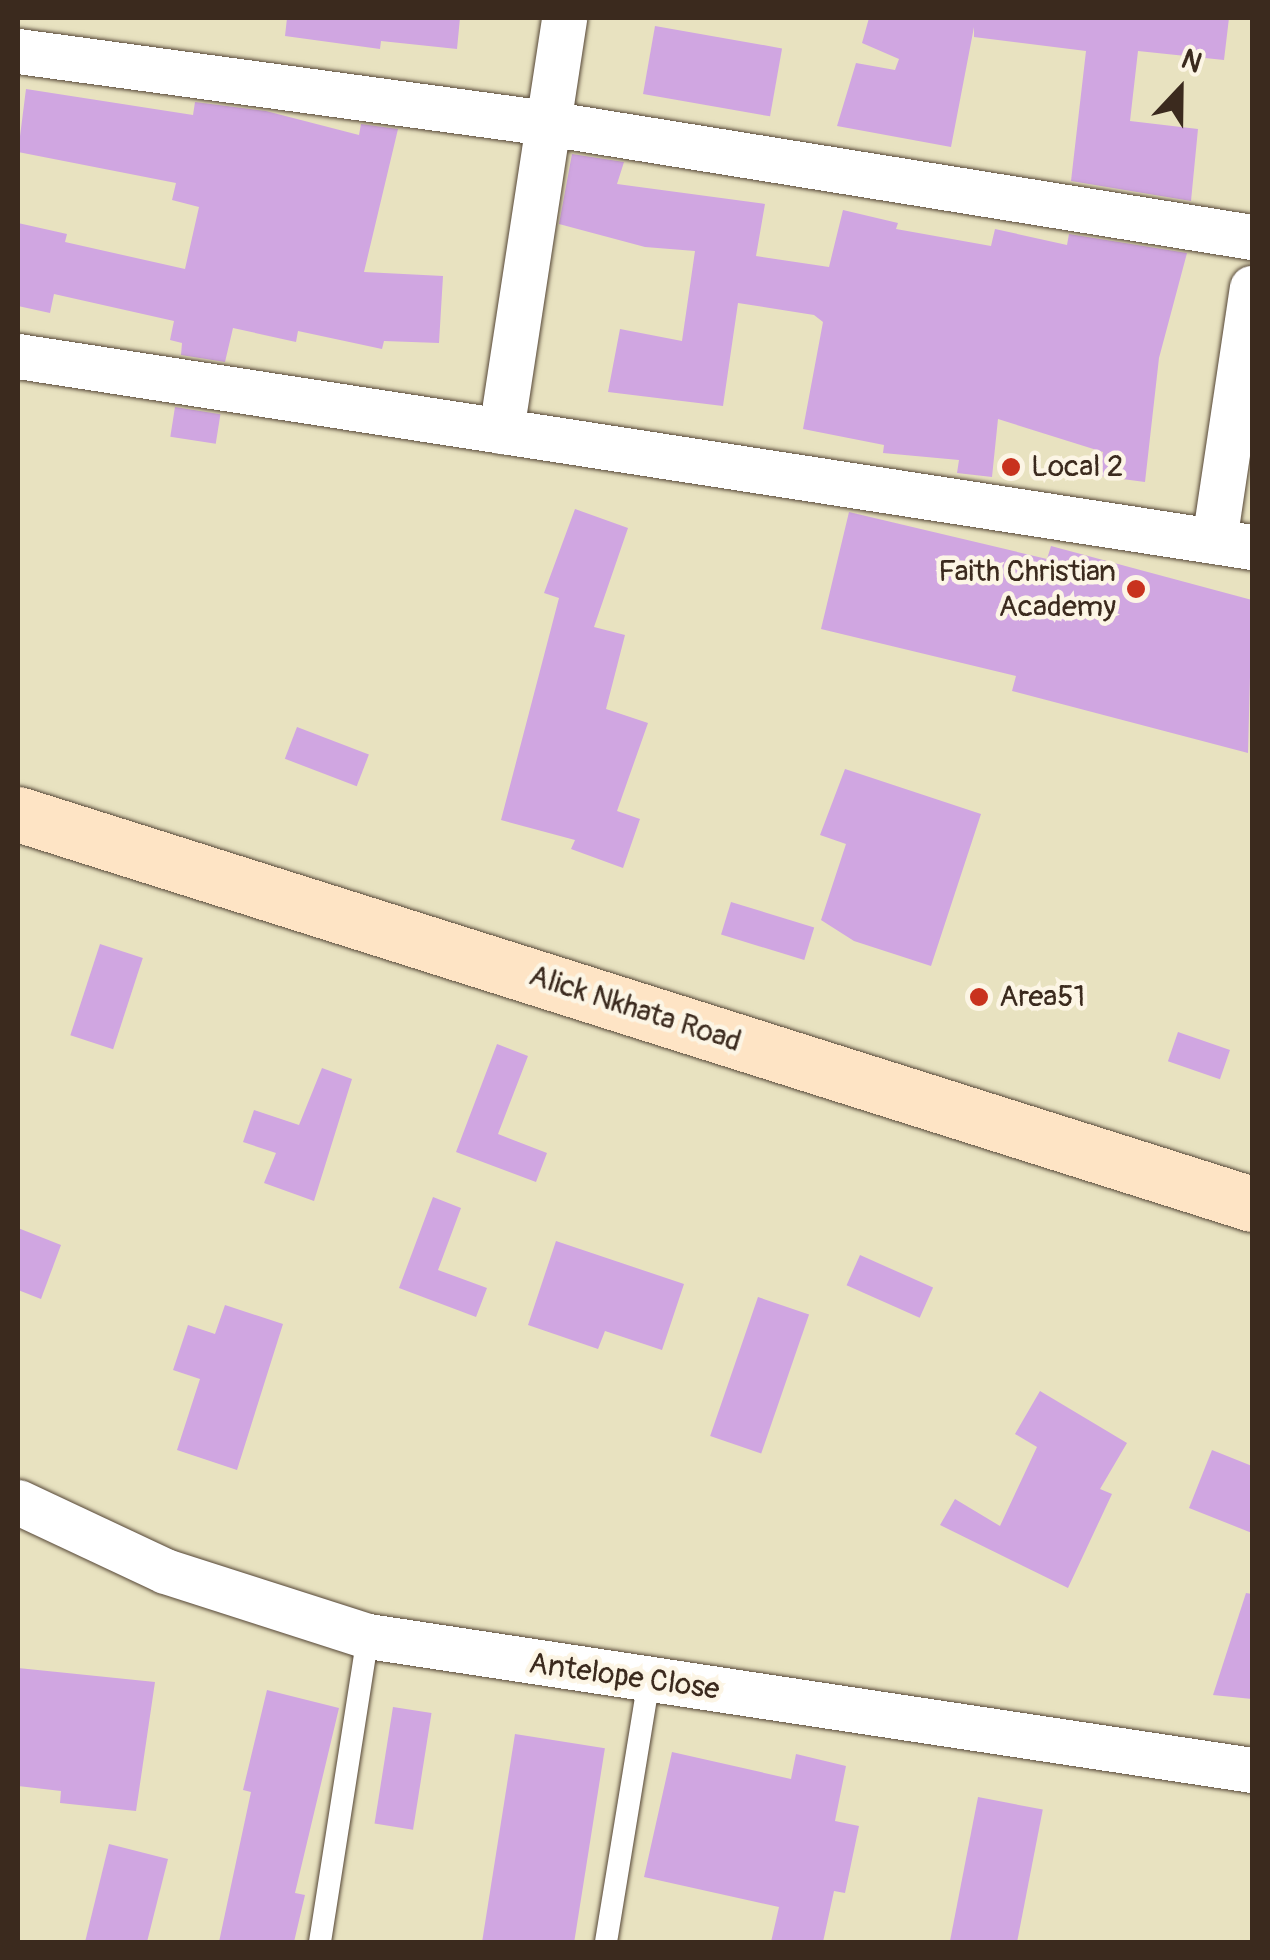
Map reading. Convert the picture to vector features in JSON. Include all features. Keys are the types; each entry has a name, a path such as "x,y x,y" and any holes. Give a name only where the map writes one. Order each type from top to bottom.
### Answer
{"main road":[{"name":"Alick Nkhata Road","path":"18,814 1252,1204"}],"street":[{"path":"502,431 564,18"},
{"path":"18,51 547,123 1252,238"},
{"path":"18,356 1233,544 1252,288"},
{"name":"Antelope Close","path":"18,1502 164,1570 368,1636 1252,1770"}],"lane":[{"path":"320,1942 368,1636"},
{"path":"606,1942 649,1680"}],"building":[{"path":"287,18 460,18 457,49 381,41 380,49 285,36"},
{"path":"869,18 1229,18 1224,60 1138,51 1130,121 1198,129 1191,201 1071,181 1086,51 974,37 974,27 951,147 837,126 856,63 895,70 899,59 862,43"},
{"path":"655,26 782,48 770,116 643,94"},
{"path":"26,89 193,115 195,102 266,111 359,135 361,124 398,129 364,272 443,276 439,343 384,341 382,349 298,331 296,342 233,328 225,362 181,355 182,343 170,340 174,321 54,294 50,313 18,306 18,223 67,234 65,242 185,269 199,207 172,200 176,183 18,152"},
{"path":"572,154 624,162 617,184 765,204 756,256 829,267 843,210 898,223 896,229 991,246 995,229 1067,245 1069,234 1187,253 1159,358 1145,482 1100,476 1103,452 998,419 992,477 957,473 959,460 883,453 884,445 803,429 823,322 814,315 738,303 723,406 608,392 620,329 682,341 695,251 645,247 559,224"},
{"path":"175,407 220,414 216,444 170,437"},
{"path":"575,509 628,528 594,627 625,635 606,709 648,723 617,811 640,819 623,868 571,849 575,840 501,820 559,598 544,593"},
{"path":"849,512 1047,559 1051,546 1252,600 1248,753 1012,691 1016,676 821,629"},
{"path":"297,727 369,755 357,786 285,759"},
{"path":"845,769 981,814 931,966 854,941 821,920 846,844 820,835"},
{"path":"731,902 814,927 804,960 721,935"},
{"path":"100,944 143,958 113,1049 70,1035"},
{"path":"1178,1032 1230,1050 1220,1079 1168,1061"},
{"path":"497,1044 528,1056 498,1134 547,1153 536,1182 456,1152"},
{"path":"322,1068 352,1079 314,1201 264,1183 276,1153 243,1142 254,1110 299,1125"},
{"path":"433,1197 461,1208 438,1270 487,1288 476,1317 399,1288"},
{"path":"18,1228 61,1245 41,1299 18,1290"},
{"path":"556,1241 684,1284 662,1350 605,1331 598,1349 528,1325"},
{"path":"860,1255 933,1288 920,1318 847,1285"},
{"path":"758,1297 809,1315 761,1454 710,1436"},
{"path":"225,1305 283,1324 237,1470 177,1450 200,1379 173,1370 188,1325 215,1334"},
{"path":"1040,1391 1127,1443 1100,1489 1112,1494 1068,1588 940,1525 955,1499 1000,1526 1037,1447 1015,1434"},
{"path":"1212,1450 1252,1466 1252,1533 1189,1508"},
{"path":"1246,1593 1252,1594 1252,1699 1213,1695"},
{"path":"18,1668 155,1682 136,1811 60,1803 61,1791 18,1786"},
{"path":"267,1690 339,1708 295,1893 305,1895 294,1942 219,1942 251,1792 243,1790"},
{"path":"393,1707 432,1713 413,1830 375,1824"},
{"path":"515,1734 605,1748 574,1942 482,1941"},
{"path":"672,1752 791,1779 796,1754 846,1766 835,1821 859,1826 845,1893 834,1891 823,1942 771,1942 779,1907 644,1877"},
{"path":"978,1797 1043,1810 1017,1942 950,1942"},
{"path":"109,1844 168,1859 147,1942 85,1942"}],"place":[{"name":"Local 2","path":"1011,467"},
{"name":"Faith Christian Academy","path":"1136,589"},
{"name":"Area51","path":"979,997"}]}
